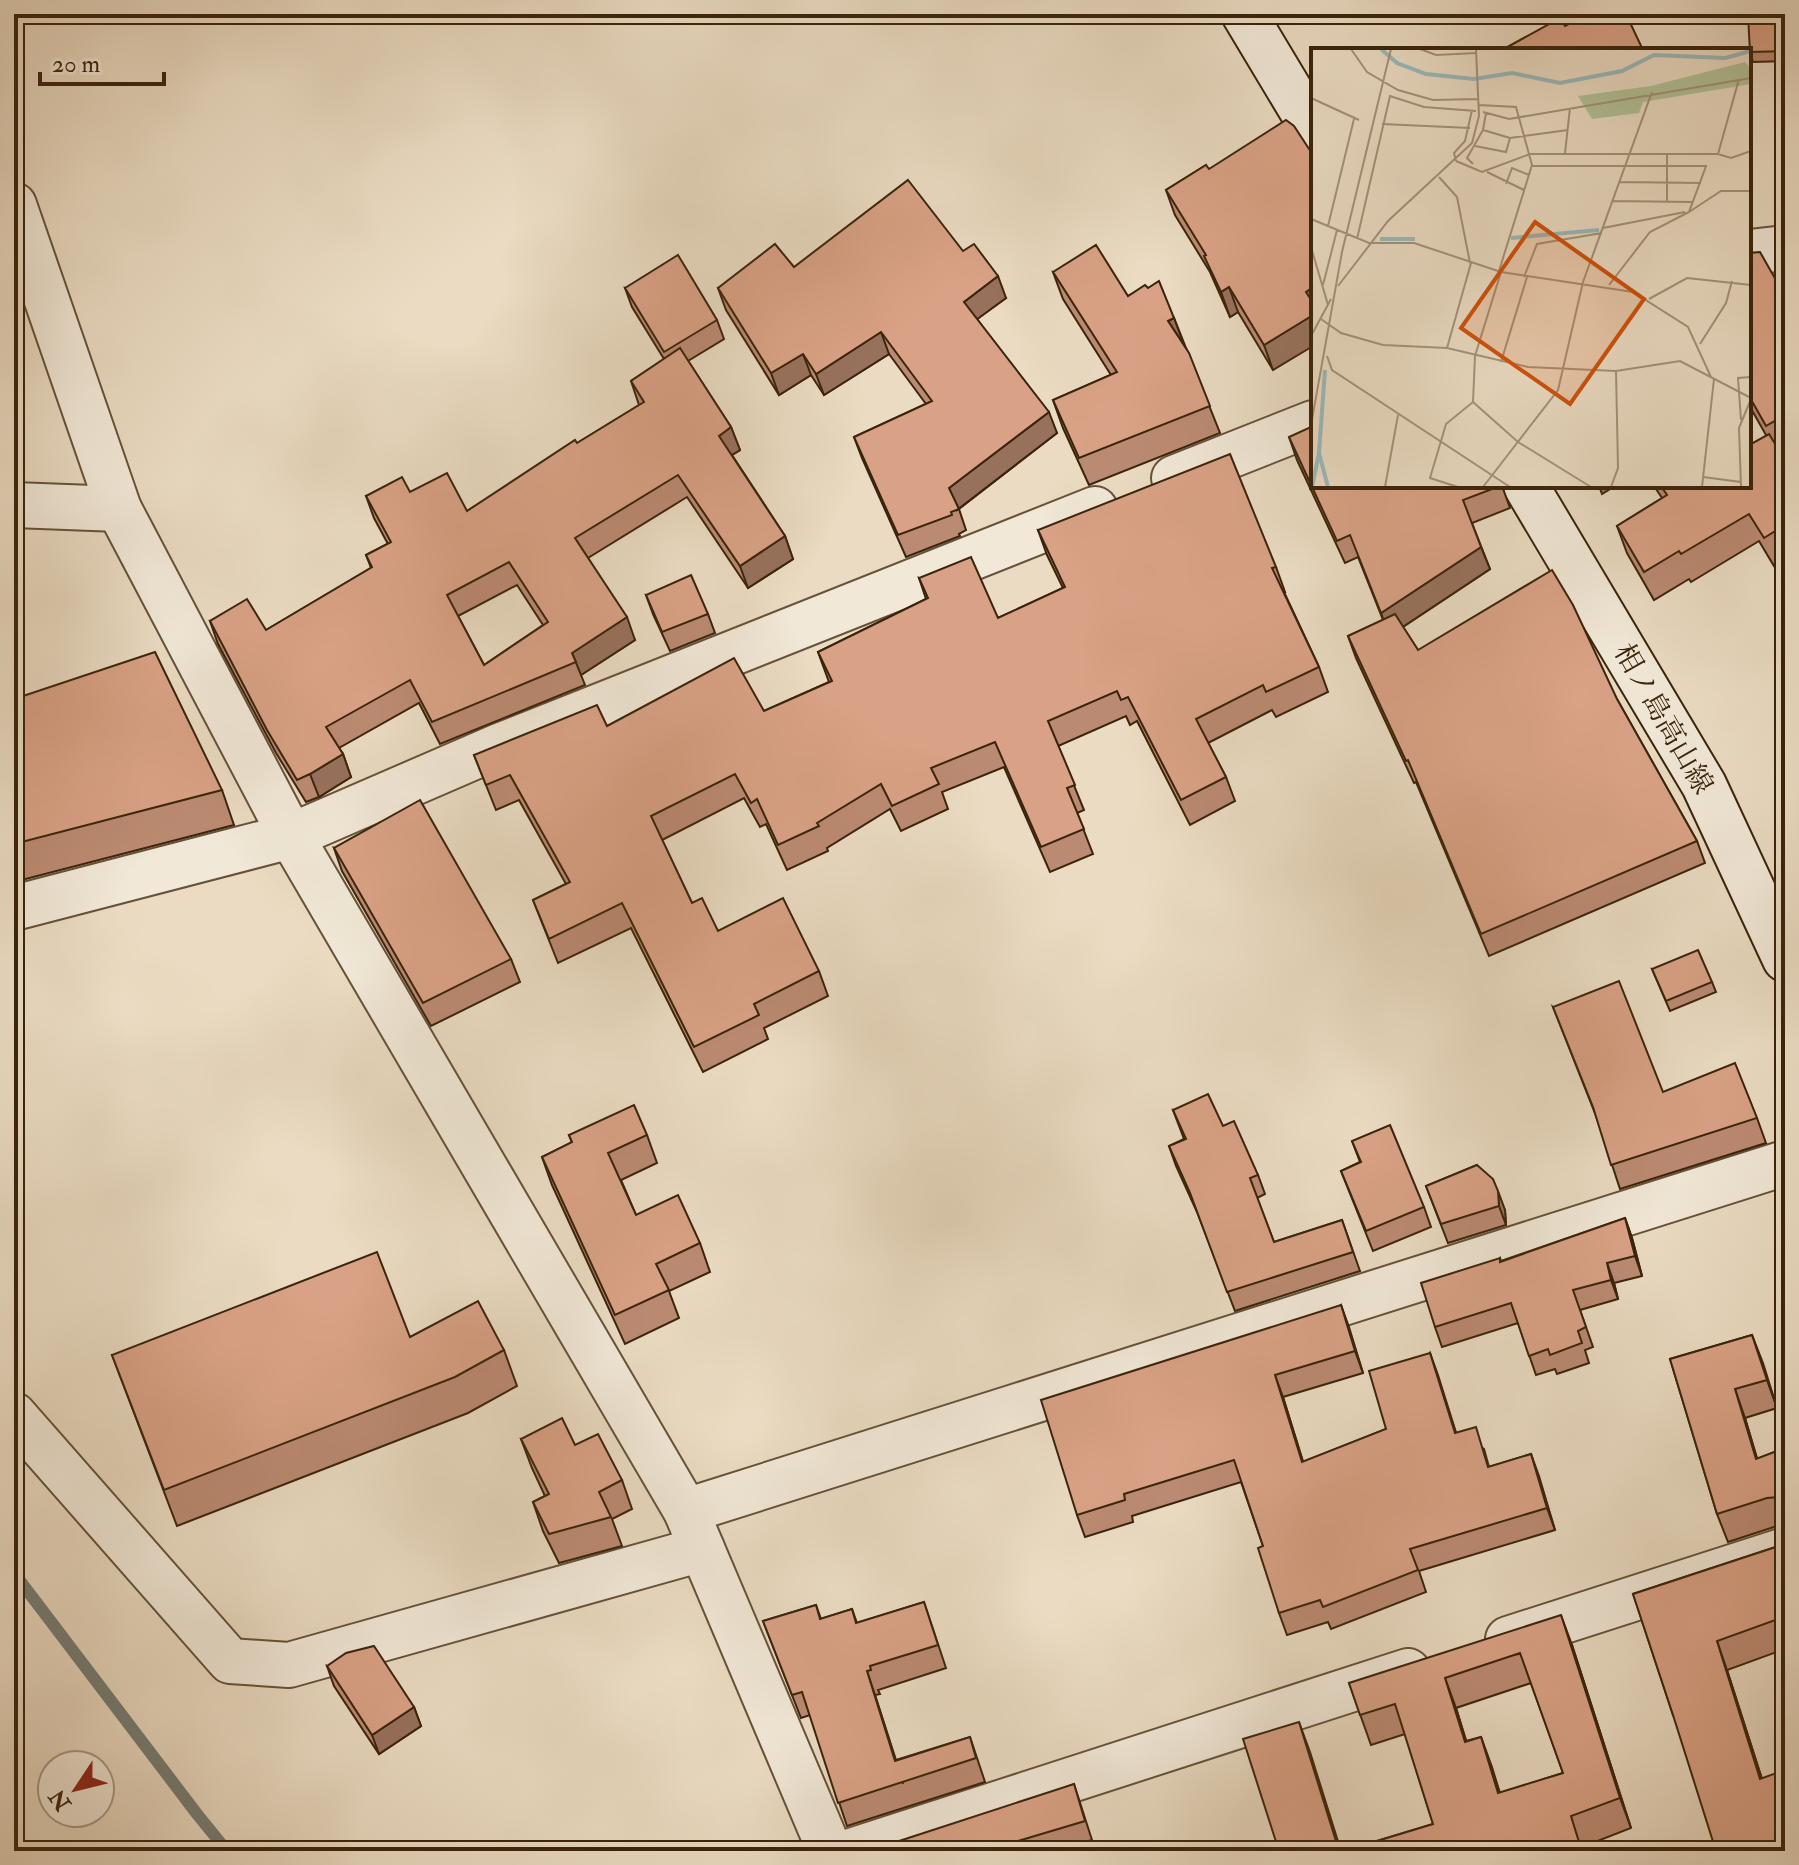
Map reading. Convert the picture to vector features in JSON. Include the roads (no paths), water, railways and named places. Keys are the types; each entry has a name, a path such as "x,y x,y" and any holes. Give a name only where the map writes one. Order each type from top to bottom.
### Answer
{"street":[{"path":"1244,14 1311,126"},
{"path":"14,205 119,509 291,836 694,1530 830,1851"},
{"path":"1751,252 1785,248"},
{"path":"14,908 291,836 514,740 1311,424"},
{"name":"相ノ島高山線","path":"1527,488 1704,785 1785,959"},
{"path":"14,505 119,509"},
{"path":"14,1415 230,1661 289,1665 1785,1163"},
{"path":"851,1851 1785,1550"}],"waterway":[{"path":"14,1573 227,1851"}]}
